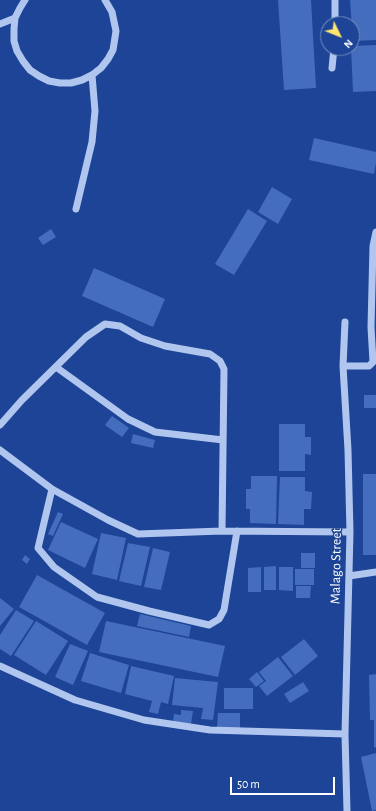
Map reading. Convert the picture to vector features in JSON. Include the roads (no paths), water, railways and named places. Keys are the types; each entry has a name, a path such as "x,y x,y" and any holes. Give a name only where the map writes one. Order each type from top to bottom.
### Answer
{"street":[{"path":"25,0 15,18 14,29 16,46 23,61 30,70 44,78 60,83 71,83 82,80 101,68 108,59 115,41 115,21 105,0"},
{"path":"335,0 335,16"},
{"path":"0,24 15,18"},
{"path":"332,68 333,56"},
{"path":"76,209 92,142 95,111 92,75"},
{"path":"343,366 369,366 373,362 371,327 372,246 376,232"},
{"name":"Malago Street","path":"345,322 343,366 348,450 350,532 345,734 347,811"},
{"path":"0,425 22,400 86,337 105,324 120,326 141,338 165,346 210,354 220,361 224,369 222,531"},
{"path":"56,367 128,418 155,432 223,440"},
{"path":"0,450 52,490 108,520 138,534 222,531 350,532"},
{"path":"52,490 38,548 54,567 97,597 209,625 219,619 224,610 237,531"},
{"path":"350,576 376,572"},
{"path":"0,666 75,700 144,720 210,730 345,734"}]}
